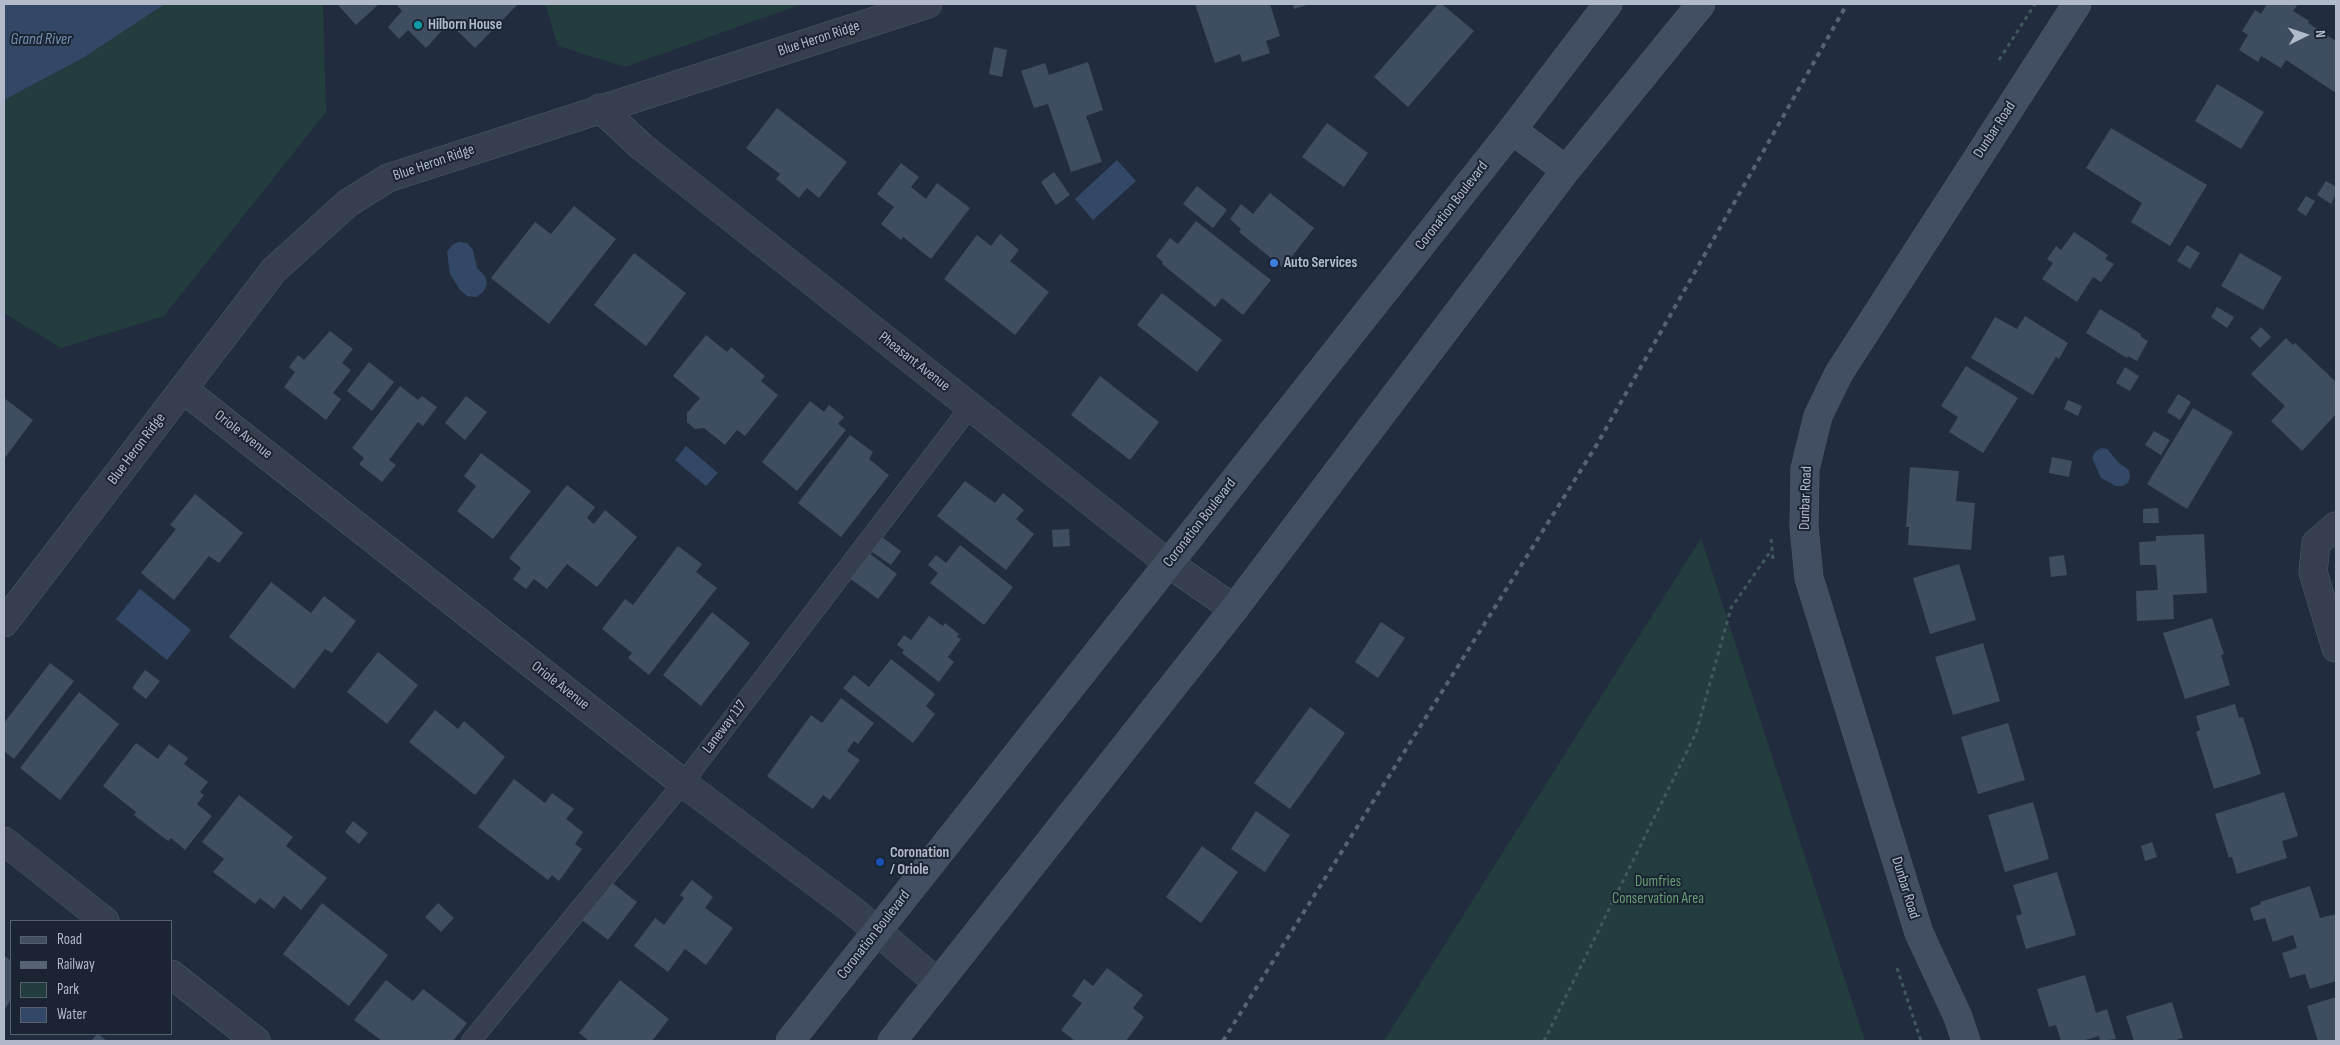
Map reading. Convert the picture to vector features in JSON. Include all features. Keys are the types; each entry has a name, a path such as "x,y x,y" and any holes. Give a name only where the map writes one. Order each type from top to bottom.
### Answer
{"main road":[{"name":"Coronation Boulevard","path":"790,1041 1512,130 1608,4"},
{"path":"892,1041 1234,609 1566,170 1700,4"},
{"name":"Dunbar Road","path":"1966,1041 1958,1017 1920,933 1809,578 1804,527 1805,469 1818,416 1838,373 2077,4"},
{"path":"1512,130 1566,170"}],"street":[{"name":"Blue Heron Ridge","path":"4,623 274,270 348,203 388,178 600,108 928,4"},
{"name":"Pheasant Avenue","path":"600,108 642,148 1168,563 1234,609"},
{"name":"Oriole Avenue","path":"183,389 683,783 878,930 938,983"},
{"path":"2336,526 2316,542 2313,572 2336,648"},
{"path":"4,841 104,920"},
{"path":"172,975 256,1041"}],"lane":[{"name":"Laneway 117","path":"471,1041 683,783 970,406"}],"path":[{"path":"1998,62 2035,4"},
{"path":"1771,533 1770,552 1773,561"},
{"path":"1544,1041 1696,733 1731,608 1770,552"},
{"path":"1897,967 1920,1041"}],"green space":[{"path":"165,4 323,4 326,112 164,316 61,348 4,313 4,100 83,58"},
{"path":"545,4 802,4 625,67 558,46"},
{"name":"Dumfries Conservation Area","path":"1701,538 1865,1041 1384,1041"}],"water":[{"name":"Grand River","path":"4,4 165,4 83,58 4,100"},
{"path":"1117,160 1136,181 1093,220 1075,199"},
{"path":"459,242 467,243 473,250 477,268 485,276 487,284 483,292 476,297 467,296 460,290 450,274 447,252 452,245"},
{"path":"686,446 718,473 706,486 675,460"},
{"path":"2101,448 2107,449 2119,463 2129,470 2130,477 2128,483 2116,486 2101,478 2092,458 2095,452"},
{"path":"140,589 191,630 167,660 116,619"}],"building":[{"path":"337,4 379,4 356,25"},
{"name":"Hilborn House","path":"396,4 518,4 475,48 449,23 426,48 408,30 399,39 388,27 402,11"},
{"path":"1195,4 1270,4 1280,36 1266,41 1270,53 1242,62 1240,54 1215,63"},
{"path":"1293,4 1310,4 1294,9"},
{"path":"1438,4 1442,4 1474,31 1408,107 1374,77"},
{"path":"2267,4 2298,4 2293,11 2336,41 2336,93 2286,60 2281,68 2261,56 2258,62 2239,50 2248,35 2242,31 2255,10 2261,14"},
{"path":"994,47 1007,50 1002,77 989,74"},
{"path":"1088,62 1103,110 1086,116 1102,162 1071,172 1048,104 1034,108 1021,71 1045,63 1049,75"},
{"path":"2217,84 2264,112 2241,149 2195,121"},
{"path":"777,108 847,162 819,198 807,188 799,198 776,179 780,174 746,148"},
{"path":"1327,123 1368,153 1344,187 1302,157"},
{"path":"2111,128 2207,185 2170,246 2131,222 2142,203 2086,168"},
{"path":"901,163 919,177 911,187 926,199 937,183 970,208 931,259 903,237 901,240 881,224 894,207 877,194"},
{"path":"1054,172 1070,195 1056,205 1041,182"},
{"path":"2326,181 2336,187 2336,194 2331,204 2317,195"},
{"path":"1197,186 1227,210 1213,228 1183,204"},
{"path":"1270,193 1314,228 1283,268 1239,232 1241,229 1230,219 1241,204 1253,214"},
{"path":"2306,196 2315,201 2306,216 2297,210"},
{"path":"574,206 616,239 549,324 491,278 535,222 551,234"},
{"path":"1196,221 1271,280 1243,315 1222,298 1215,307 1162,264 1163,262 1156,256 1170,238 1178,244"},
{"path":"2074,232 2108,255 2105,259 2114,264 2101,282 2093,277 2077,302 2042,279 2053,263 2047,259 2056,246 2061,250"},
{"path":"1000,234 1019,250 1010,261 1049,292 1015,335 944,279 977,235 991,246"},
{"path":"2187,245 2200,253 2190,269 2177,261"},
{"path":"634,253 686,293 646,346 594,305"},
{"path":"2240,253 2282,277 2263,310 2221,286"},
{"path":"1162,293 1222,340 1197,372 1137,325"},
{"path":"2217,307 2234,317 2227,328 2211,317"},
{"path":"2100,309 2141,334 2140,336 2148,341 2137,361 2128,356 2127,358 2086,333"},
{"path":"2025,316 2068,343 2059,359 2056,357 2033,395 1971,358 1995,317 2017,329"},
{"path":"2261,327 2271,337 2260,348 2250,338"},
{"path":"330,331 353,349 342,363 351,370 333,393 341,399 326,420 284,387 295,372 289,367 298,355 304,360"},
{"path":"706,335 727,352 731,347 765,376 761,381 778,395 745,436 737,430 725,445 704,428 695,429 687,422 687,413 700,398 673,376"},
{"path":"2286,338 2293,345 2295,343 2336,382 2336,414 2302,451 2271,421 2285,406 2251,374"},
{"path":"369,362 394,382 372,411 347,391"},
{"path":"1966,366 2018,398 1983,453 1949,432 1958,417 1941,406"},
{"path":"2125,367 2139,376 2130,391 2116,383"},
{"path":"1100,376 1159,422 1130,460 1071,415"},
{"path":"400,386 418,400 422,396 437,407 423,426 418,422 389,460 396,465 382,482 359,464 364,458 352,448"},
{"path":"2178,394 2191,402 2180,420 2167,412"},
{"path":"466,396 487,412 465,440 445,423"},
{"path":"4,398 33,420 4,459"},
{"path":"2068,400 2082,406 2078,416 2064,409"},
{"path":"810,401 824,412 829,405 844,417 838,424 846,430 797,491 762,462"},
{"path":"2193,408 2233,432 2187,509 2147,484"},
{"path":"2154,431 2170,440 2161,455 2145,445"},
{"path":"850,435 873,452 869,459 889,475 841,537 798,503"},
{"path":"481,453 531,491 493,539 457,511 476,486 464,476"},
{"path":"2052,457 2072,461 2069,477 2049,473"},
{"path":"1910,467 1959,471 1956,501 1975,503 1971,550 1908,545 1909,527 1906,527"},
{"path":"965,481 995,503 1003,493 1024,510 1016,519 1034,534 1006,570 937,516"},
{"path":"567,485 595,507 587,518 594,524 605,510 637,537 597,587 567,564 547,589 534,579 526,589 513,579 521,568 509,558"},
{"path":"195,494 243,533 219,563 209,556 174,600 141,573 176,529 170,525"},
{"path":"2158,508 2159,523 2143,523 2143,509"},
{"path":"1069,529 1070,546 1053,547 1052,530"},
{"path":"875,532 901,551 891,565 865,547"},
{"path":"2204,534 2207,593 2173,595 2174,619 2137,621 2136,591 2158,590 2156,565 2140,565 2139,542 2156,541 2156,536"},
{"path":"960,545 1013,587 984,625 930,583 938,573 928,565 936,555 946,563"},
{"path":"678,546 702,564 696,572 717,588 649,675 628,658 632,653 602,629 625,599 633,605"},
{"path":"862,548 897,574 878,599 844,574"},
{"path":"2064,555 2067,575 2051,577 2049,557"},
{"path":"1959,564 1976,620 1930,634 1913,578"},
{"path":"271,582 311,613 324,596 356,621 332,653 325,649 294,689 229,637"},
{"path":"712,612 750,643 701,706 663,675"},
{"path":"929,616 943,626 945,623 959,634 957,637 961,639 948,657 954,662 939,682 902,653 904,650 897,645 904,635 911,640"},
{"path":"2212,618 2224,654 2221,655 2230,685 2185,699 2163,633"},
{"path":"1381,622 1405,638 1378,678 1355,662"},
{"path":"1983,643 2000,701 1953,715 1935,657"},
{"path":"378,652 418,685 387,724 347,692"},
{"path":"891,659 935,694 926,706 935,714 913,743 843,688 854,675 869,687"},
{"path":"50,663 74,681 14,759 4,751 4,723"},
{"path":"145,670 160,681 146,699 132,688"},
{"path":"79,692 119,724 60,800 20,768"},
{"path":"841,698 874,723 858,744 854,741 847,751 860,760 830,800 823,795 813,809 767,776 811,715 822,723"},
{"path":"2235,704 2239,718 2243,717 2261,774 2214,789 2196,732 2200,730 2196,716"},
{"path":"1310,707 1345,733 1290,809 1254,783"},
{"path":"435,710 458,729 464,721 505,757 475,795 409,742"},
{"path":"2008,723 2025,780 1978,794 1961,737"},
{"path":"136,743 158,759 169,744 188,758 184,764 208,782 200,792 204,795 197,804 212,816 185,850 171,838 168,841 134,815 136,812 103,786"},
{"path":"514,779 545,803 552,793 574,809 566,819 583,832 575,844 582,849 559,881 552,875 548,880 478,827"},
{"path":"2284,792 2298,836 2282,841 2287,858 2237,874 2232,857 2229,858 2215,814"},
{"path":"239,795 293,837 286,846 327,878 301,910 284,896 274,909 260,898 255,904 213,872 224,859 202,842"},
{"path":"2033,802 2049,859 2005,872 1988,815"},
{"path":"1256,811 1290,835 1265,872 1231,849"},
{"path":"353,821 368,833 359,844 345,832"},
{"path":"2152,842 2157,857 2145,861 2141,846"},
{"path":"1202,846 1238,872 1201,923 1166,897"},
{"path":"2057,872 2076,935 2026,949 2016,916 2022,914 2013,885"},
{"path":"606,878 637,902 608,940 577,916"},
{"path":"692,880 713,897 705,908 733,928 706,965 685,949 668,972 634,946 655,918 664,925 684,898 680,895"},
{"path":"2310,886 2320,918 2336,914 2336,981 2310,989 2305,974 2290,978 2282,953 2297,948 2293,935 2273,942 2265,918 2254,921 2250,908 2261,904 2260,902"},
{"path":"322,903 388,955 349,1006 283,954"},
{"path":"438,903 454,918 441,932 425,917"},
{"path":"4,955 10,960 10,1001 4,1010"},
{"path":"1107,968 1143,995 1133,1008 1144,1017 1126,1041 1075,1041 1061,1030 1082,1003 1072,996 1084,979 1093,986"},
{"path":"2085,975 2096,1013 2107,1009 2116,1039 2100,1041 2099,1036 2082,1041 2061,1041 2056,1025 2049,1027 2037,989"},
{"path":"386,980 413,1001 423,989 467,1023 453,1041 382,1041 354,1020"},
{"path":"620,980 669,1019 652,1041 589,1041 579,1033"},
{"path":"2336,997 2336,1041 2318,1041 2307,1006"},
{"path":"2172,1002 2183,1038 2172,1041 2134,1041 2126,1016"},
{"path":"96,1035 99,1035 107,1041 91,1041"}],"railway":[{"path":"1223,1041 1596,446 1847,4"}],"place":[{"name":"Hilborn House","path":"418,25"},
{"name":"Auto Services","path":"1274,263"},
{"name":"Coronation / Oriole","path":"880,862"}]}
